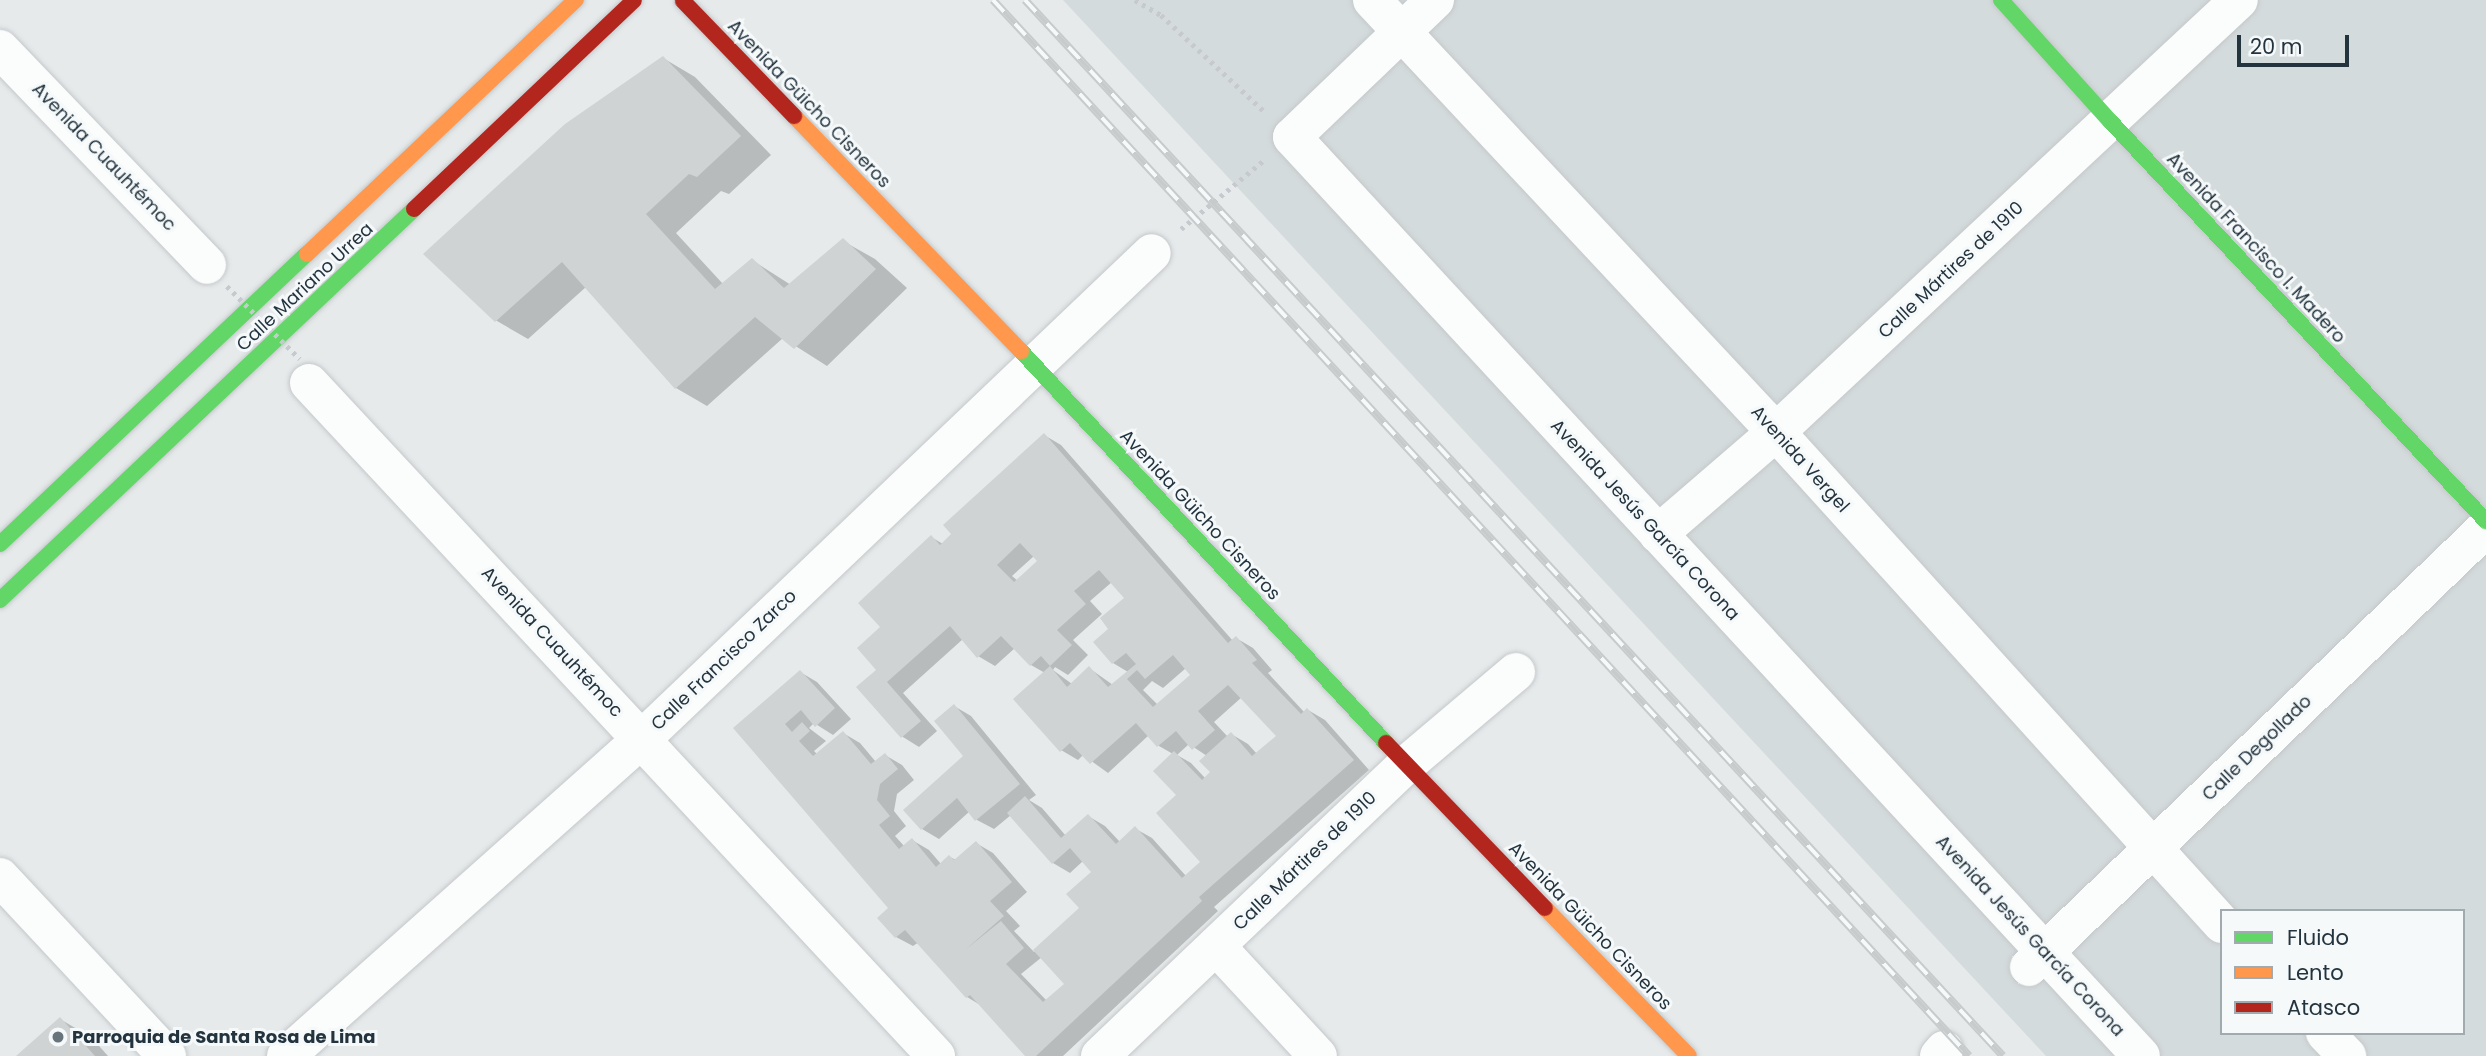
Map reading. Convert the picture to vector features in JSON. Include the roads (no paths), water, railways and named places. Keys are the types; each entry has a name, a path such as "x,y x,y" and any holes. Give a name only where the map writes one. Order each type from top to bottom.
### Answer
{"main road":[{"name":"Calle Mariano Urrea","path":"0,544 576,0"},
{"name":"Calle Mariano Urrea","path":"0,600 634,0"},
{"name":"Avenida Francisco I. Madero","path":"2001,0 2111,122 2486,521"},
{"name":"Avenida Güicho Cisneros","path":"683,1 1033,364 1406,765 1689,1056"}],"street":[{"name":"Avenida Vergel","path":"1372,0 1776,432 2151,850 2220,922"},
{"path":"1402,32 1435,0"},
{"name":"Calle Mártires de 1910","path":"1658,534 1776,432 2239,0"},
{"name":"Avenida Jesús García Corona","path":"1402,32 1292,137 1658,534 2037,960 2141,1056"},
{"name":"Avenida Cuauhtémoc","path":"0,49 217,275"},
{"name":"Calle Francisco Zarco","path":"286,1056 642,739 1152,253"},
{"name":"Avenida Cuauhtémoc","path":"305,371 936,1056"},
{"name":"Calle Degollado","path":"2037,960 2486,528"},
{"name":"Calle Mártires de 1910","path":"1100,1056 1406,765 1516,672"},
{"path":"0,877 167,1056"},
{"path":"1216,946 1318,1056"},
{"path":"2327,1035 2347,1056"}],"railway":[{"path":"993,0 1969,1056"},
{"path":"1025,0 2003,1056"}],"place":[{"name":"Parroquia de Santa Rosa de Lima","path":"58,1037"}]}
